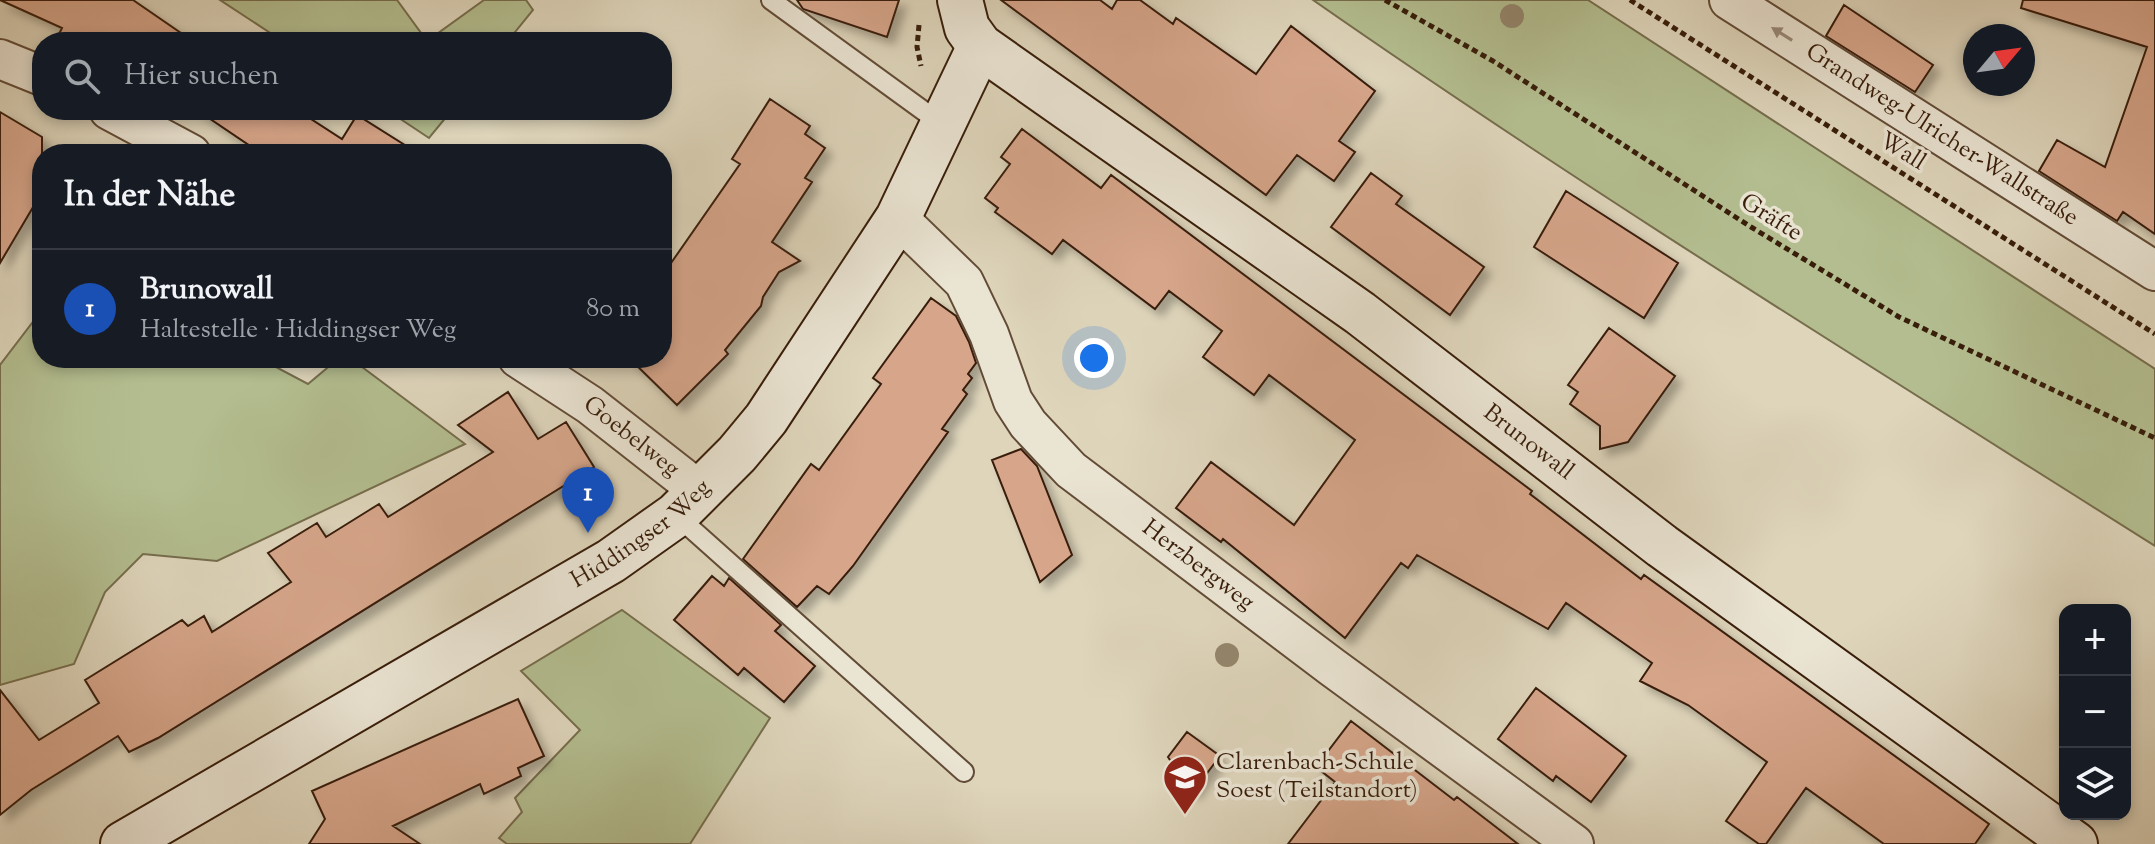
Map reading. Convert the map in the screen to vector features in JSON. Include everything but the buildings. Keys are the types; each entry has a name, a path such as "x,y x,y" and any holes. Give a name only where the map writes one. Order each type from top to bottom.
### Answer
{"street":[{"path":"960,0 967,28 980,46"},
{"name":"Grandweg-Ulricher-Wallstraße","path":"1729,0 2155,271"},
{"name":"Hiddingser Weg","path":"123,844 611,561 688,503 766,419 898,218 980,46"},
{"name":"Brunowall","path":"980,46 1360,313 1662,546 2075,844"},
{"path":"0,59 32,72"},
{"path":"128,120 172,144"},
{"name":"Herzbergweg","path":"898,218 964,282 989,334 1013,401 1028,424 1071,470 1574,844"},
{"name":"Goebelweg","path":"533,368 590,405 688,503"}],"lane":[{"path":"771,0 943,125"},
{"path":"688,503 964,772"}],"path":[{"name":"Gräfte","path":"1385,0 1493,61 1751,227 1899,317 2155,438"},
{"name":"Wall","path":"1630,0 2155,334"}],"green space":[{"path":"220,0 397,0 420,32 269,32"},
{"path":"484,0 526,0 533,10 515,32 440,32"},
{"path":"1313,0 1588,0 2155,369 2155,546 1520,141"},
{"path":"402,120 444,120 429,138"},
{"path":"32,323 32,368 278,368 308,384 327,368 363,368 465,444 217,561 143,554 105,592 74,664 0,685 0,365"},
{"path":"622,610 770,718 690,844 507,844 499,838 522,812 515,798 580,730 521,671"}],"place":[{"name":"Brunowall","path":"588,533"},
{"name":"Clarenbach-Schule Soest (Teilstandort)","path":"1185,816"}]}
